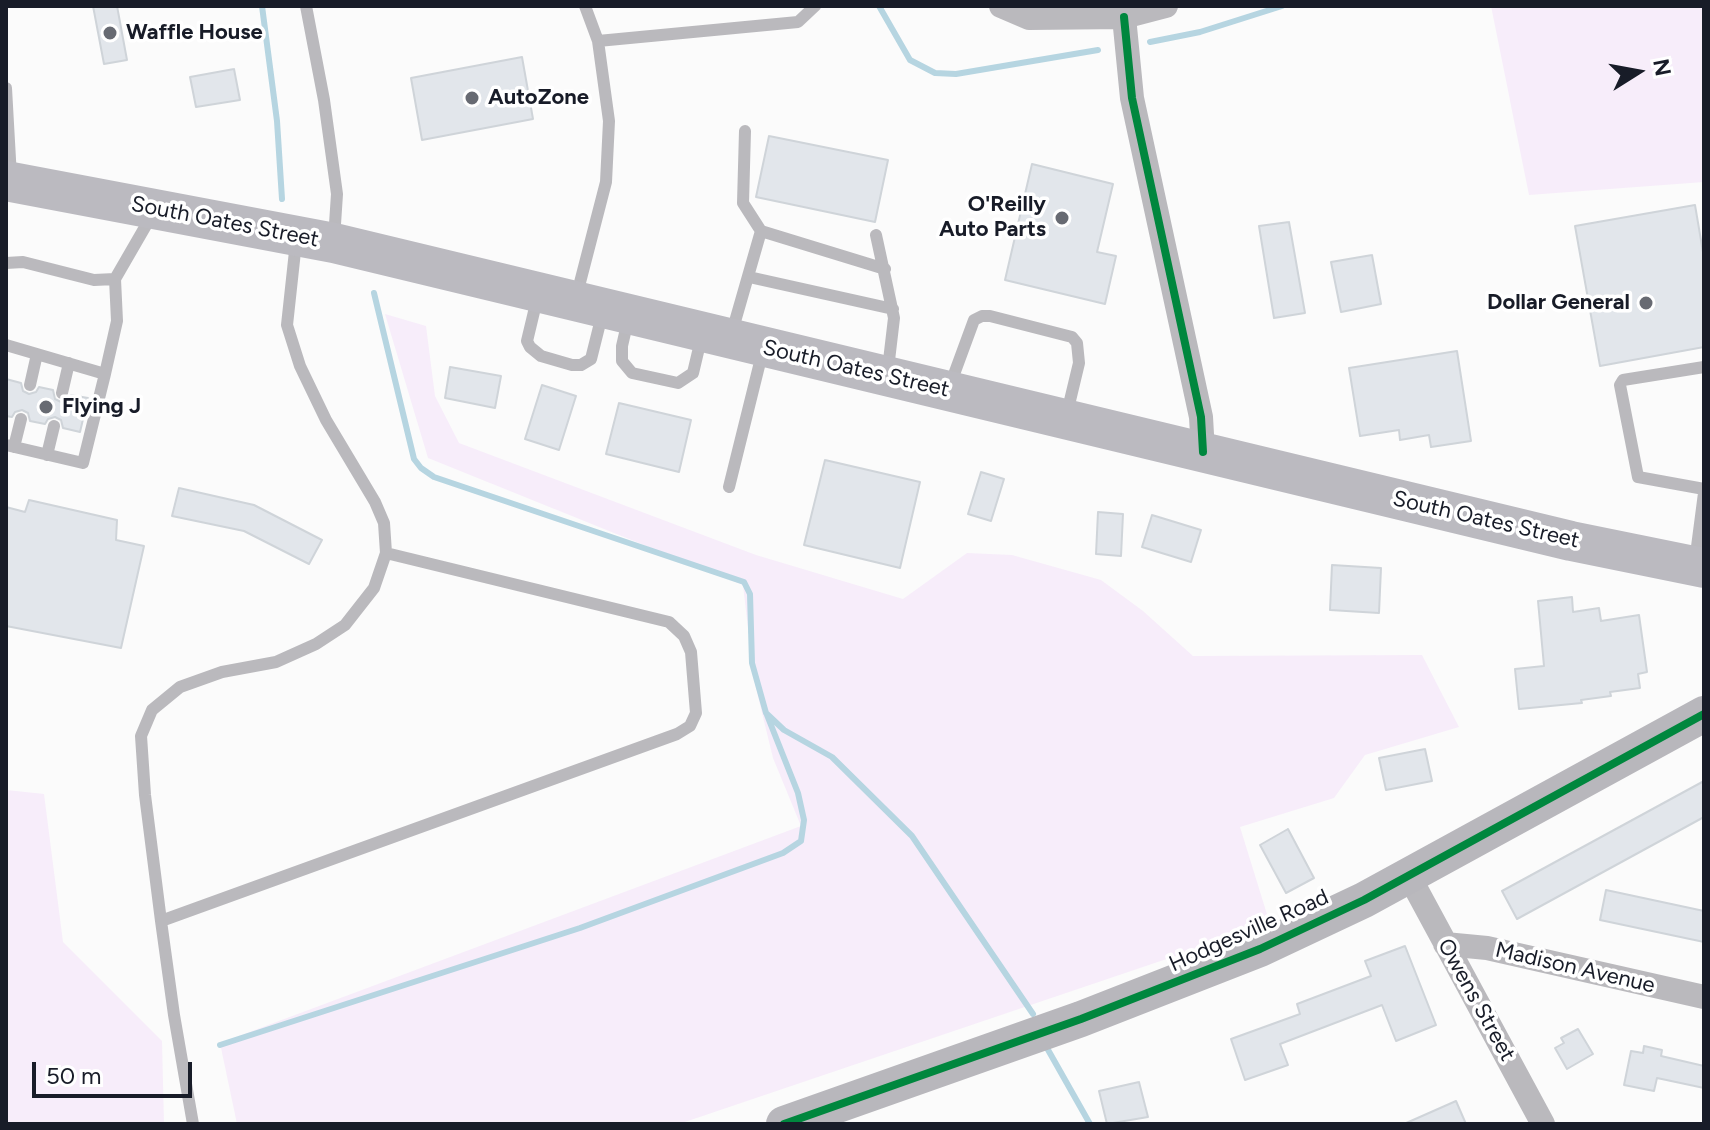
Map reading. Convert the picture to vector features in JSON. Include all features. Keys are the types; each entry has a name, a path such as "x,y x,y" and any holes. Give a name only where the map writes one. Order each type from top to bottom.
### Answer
{"main road":[{"name":"South Oates Street","path":"8,182 315,239 1571,541 1699,567"}],"street":[{"path":"1001,6 1029,18 1124,17 1166,6"},
{"path":"1124,17 1132,98 1201,417 1203,452"},
{"name":"Hodgesville Road","path":"784,1124 1185,980 1260,949 1409,876 1704,714"},
{"name":"Owens Street","path":"1409,876 1543,1124"},
{"name":"Madison Avenue","path":"1445,944 1487,948 1704,997"}],"lane":[{"path":"193,1124 161,921 141,736 152,710 180,687 222,672 276,662 316,644 345,625 374,588 386,553 384,523 375,502 326,420 300,366 287,325 315,239 337,194 324,100 306,6"},
{"path":"585,6 598,41 609,121 606,182 587,304 591,359 581,365 572,365 541,356 530,347 527,341 587,304"},
{"path":"598,41 798,22 815,6"},
{"path":"6,88 8,182"},
{"path":"745,131 743,203 761,231 885,269"},
{"path":"21,419 10,446 83,463 117,321 115,279 156,209"},
{"path":"729,487 733,339 761,231"},
{"path":"876,235 894,318 888,376"},
{"path":"6,263 23,262 94,280 115,279"},
{"path":"749,277 893,309"},
{"path":"587,304 622,346 622,361 632,373 678,383 733,339"},
{"path":"948,391 974,320 990,316 1072,337 1077,343 1079,363 1066,419"},
{"path":"6,345 105,374"},
{"path":"30,385 37,354"},
{"path":"62,393 69,363"},
{"path":"1699,567 1704,491 1638,477 1620,385 1623,380 1704,367"},
{"path":"47,455 54,426"},
{"path":"161,921 677,734 690,726 696,713 691,652 684,636 669,622 386,553"}],"shaded area":[{"path":"1491,6 1704,6 1704,182 1529,195"},
{"path":"385,314 426,326 435,396 459,443 756,555 903,599 967,553 1012,555 1101,580 1143,611 1193,656 1422,655 1459,727 1365,755 1334,798 1240,827 1270,924 679,1124 237,1124 220,1043 801,826 773,758 754,680 743,585 428,458"},
{"path":"6,790 44,794 63,942 162,1041 164,1124 6,1124"}],"building":[{"name":"Waffle House","path":"93,6 117,6 127,60 104,64"},
{"name":"AutoZone","path":"522,57 533,119 422,140 411,78"},
{"path":"234,69 240,100 196,107 190,77"},
{"path":"769,136 888,160 875,222 756,197"},
{"name":"O'Reilly Auto Parts","path":"1032,164 1113,184 1097,252 1116,256 1105,304 1005,280"},
{"name":"Dollar General","path":"1695,205 1704,258 1704,347 1600,366 1575,226"},
{"path":"1289,222 1305,313 1274,318 1259,226"},
{"path":"1372,255 1381,304 1341,312 1331,262"},
{"path":"1457,351 1471,441 1431,447 1429,435 1400,440 1399,430 1360,436 1349,368"},
{"path":"450,367 501,376 495,408 445,398"},
{"name":"Flying J","path":"6,379 21,383 23,391 29,394 39,387 53,390 55,399 61,402 71,395 88,398 80,432 63,428 61,420 55,417 45,424 30,421 28,413 22,410 12,417 6,416"},
{"path":"542,385 576,396 559,450 525,439"},
{"path":"619,403 691,420 679,472 606,454"},
{"path":"825,460 920,482 900,568 804,545"},
{"path":"981,472 1004,479 991,521 968,514"},
{"path":"179,488 254,505 322,540 309,564 244,531 172,516"},
{"path":"29,500 117,520 116,540 144,546 121,648 6,626 6,507 25,512"},
{"path":"1098,512 1123,514 1121,556 1096,554"},
{"path":"1152,515 1201,530 1191,562 1142,547"},
{"path":"1332,565 1381,568 1379,613 1330,610"},
{"path":"1572,597 1573,612 1599,608 1601,621 1639,615 1647,672 1638,674 1640,688 1610,692 1611,696 1581,700 1582,703 1519,709 1515,669 1544,666 1538,601"},
{"path":"1425,749 1432,781 1386,790 1379,758"},
{"path":"1704,781 1704,817 1517,919 1502,891"},
{"path":"1288,829 1314,878 1286,893 1260,845"},
{"path":"1606,890 1704,911 1704,942 1600,920"},
{"path":"1405,946 1436,1025 1396,1041 1382,1005 1280,1044 1288,1065 1245,1080 1231,1039 1300,1014 1297,1004 1371,976 1365,961"},
{"path":"1578,1029 1593,1054 1567,1069 1555,1048 1564,1043 1561,1038"},
{"path":"1644,1046 1662,1050 1661,1056 1704,1066 1704,1088 1657,1078 1654,1091 1624,1085 1631,1051 1643,1053"},
{"path":"1139,1082 1148,1117 1107,1124 1099,1091"},
{"path":"1456,1101 1466,1124 1404,1124"}],"waterway":[{"path":"262,6 277,121 282,199"},
{"path":"879,6 910,60 935,73 956,74 1098,50"},
{"path":"1150,42 1200,32 1282,6"},
{"path":"374,293 414,459 421,468 434,477 744,582 750,594 752,663 766,713 784,730 832,757 912,836 1033,1014"},
{"path":"220,1045 580,928 783,853 801,841 804,820 798,793 767,715"},
{"path":"1047,1048 1090,1124"}],"cycle path":[{"path":"1124,17 1132,98 1201,417 1203,452"},
{"path":"784,1124 1081,1019 1260,949 1364,900 1704,714"}],"place":[{"name":"Waffle House","path":"110,33"},
{"name":"AutoZone","path":"472,98"},
{"name":"O'Reilly Auto Parts","path":"1062,218"},
{"name":"Dollar General","path":"1646,303"},
{"name":"Flying J","path":"46,407"}]}
